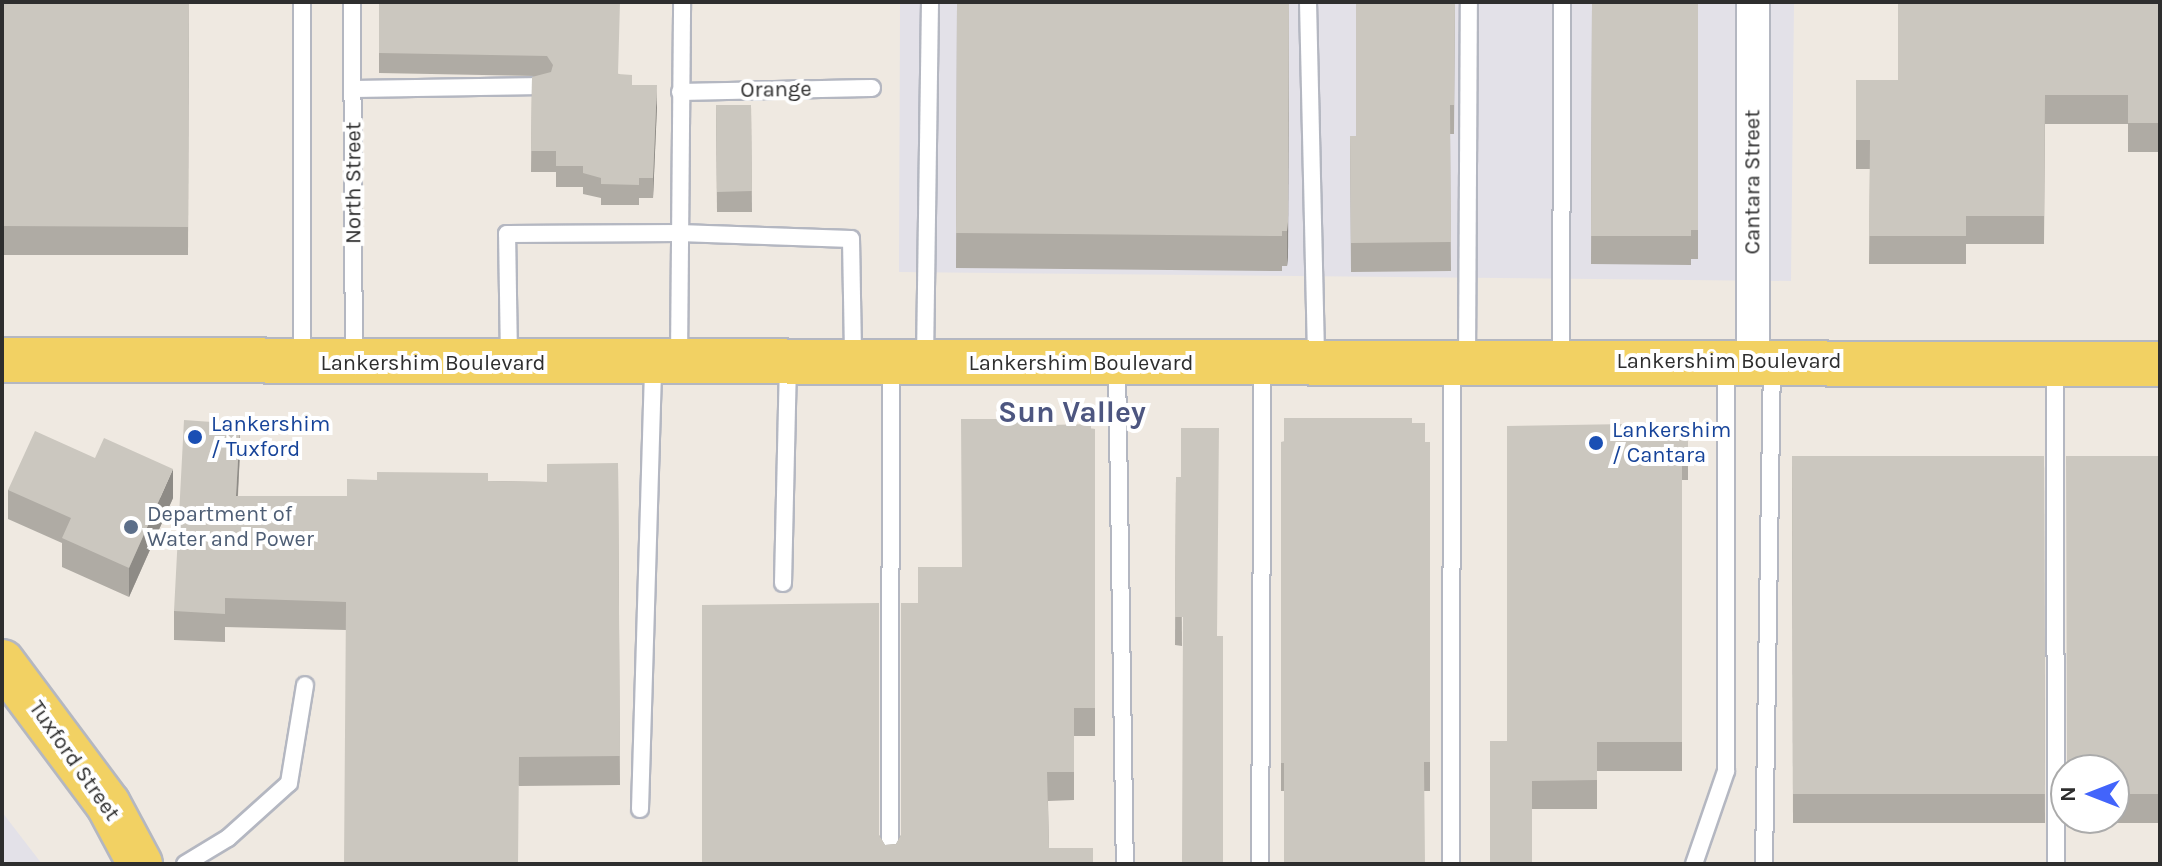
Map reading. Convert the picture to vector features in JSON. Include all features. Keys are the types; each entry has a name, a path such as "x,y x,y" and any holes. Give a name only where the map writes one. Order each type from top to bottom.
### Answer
{"main road":[{"name":"Lankershim Boulevard","path":"2,360 509,364 2160,364"},
{"name":"Tuxford Street","path":"2,662 108,804 140,864"}],"street":[{"name":"Cantara Street","path":"1750,362 1753,2"}],"lane":[{"path":"302,2 302,363"},
{"name":"North Street","path":"352,2 354,363"},
{"path":"640,809 666,364 679,233 682,2"},
{"path":"890,864 890,364 930,2"},
{"path":"1308,2 1316,363"},
{"path":"1451,864 1469,2"},
{"path":"1561,362 1562,2"},
{"path":"354,89 542,86"},
{"name":"Orange","path":"680,92 872,88"},
{"path":"509,364 507,234 679,233 851,239 890,364"},
{"path":"1694,864 1726,771 1750,362"},
{"path":"1750,362 1764,864"},
{"path":"1117,363 1125,864"},
{"path":"1260,864 1263,363"},
{"path":"783,583 788,364"},
{"path":"2054,364 2056,864"},
{"path":"185,864 228,838 289,783 305,685"}],"shaded area":[{"path":"900,2 1794,2 1791,281 899,272"},
{"path":"2,812 42,864 2,864"}],"building":[{"path":"2,2 189,2 188,227 2,226"},
{"path":"379,2 620,2 618,74 632,75 632,85 657,85 653,178 639,178 639,185 601,184 601,178 583,173 583,166 556,166 556,151 531,151 532,77 551,72 553,65 547,56 379,53"},
{"path":"957,2 1289,2 1287,231 1282,231 1282,236 956,233"},
{"path":"1356,2 1455,2 1454,105 1450,105 1451,242 1351,243 1350,136 1356,136"},
{"path":"1592,2 1698,2 1698,230 1691,230 1691,236 1591,236"},
{"path":"1898,2 2160,2 2160,123 2128,123 2128,95 2045,95 2044,216 1966,216 1966,236 1869,236 1870,140 1856,140 1856,80 1898,80"},
{"path":"716,105 751,105 752,191 717,192"},
{"path":"1284,418 1412,418 1412,423 1425,423 1425,442 1430,442 1430,762 1424,762 1425,864 1284,864 1281,442 1284,442"},
{"path":"961,419 1049,419 1049,425 1091,424 1091,429 1095,429 1095,708 1074,708 1074,772 1047,772 1049,848 1093,848 1093,864 702,864 702,605 879,603 879,835 885,845 896,844 901,835 901,603 918,603 918,567 962,567"},
{"path":"184,420 240,424 236,496 347,496 347,479 377,480 377,472 488,473 488,481 547,482 547,464 618,463 620,756 519,757 518,864 344,864 346,602 225,598 225,614 174,611"},
{"path":"1688,423 1688,452 1682,452 1682,742 1597,742 1597,780 1532,781 1532,864 1490,864 1490,741 1507,741 1507,426"},
{"path":"1181,428 1219,428 1217,636 1223,636 1223,864 1182,864 1183,617 1175,617 1176,477 1181,477"},
{"path":"35,431 95,458 104,438 173,469 129,568 62,538 71,518 8,490"},
{"path":"1792,456 2044,456 2045,794 1793,794"},
{"path":"2066,456 2160,456 2160,794 2130,794 2130,754 2067,754"}],"place":[{"name":"Lankershim / Tuxford","path":"195,437"},
{"name":"Lankershim / Cantara","path":"1596,443"},
{"name":"Department of Water and Power","path":"131,527"}],"district":[{"name":"Sun Valley","path":"1072,412"}]}
